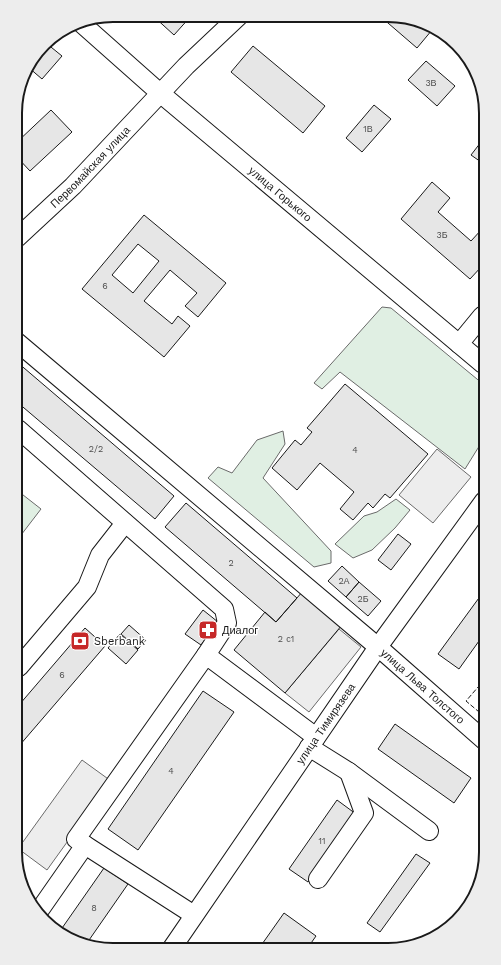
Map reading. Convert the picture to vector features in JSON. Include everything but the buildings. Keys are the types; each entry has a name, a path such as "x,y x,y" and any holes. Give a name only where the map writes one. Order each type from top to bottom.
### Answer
{"street":[{"name":"Первомайская улица","path":"22,233 73,186 160,92 233,22"},
{"name":"улица Горького","path":"85,27 160,92 479,361"},
{"path":"459,344 479,320"},
{"name":"улица Льва Толстого","path":"22,346 378,646 479,736"},
{"path":"22,436 224,609 227,623 76,839 194,915"},
{"name":"улица Тимирязева","path":"175,943 378,646 479,508"},
{"path":"22,663 87,587 100,555 125,523"},
{"path":"206,655 349,772 429,831"},
{"path":"318,880 364,813 349,772"},
{"path":"41,908 85,845"}],"green space":[{"path":"382,307 391,308 479,381 479,446 465,469 340,372 322,389 314,383"},
{"path":"283,431 285,444 263,478 331,551 331,563 314,567 208,478 218,467 232,473 257,440"},
{"path":"22,494 41,509 22,534"},
{"path":"396,499 410,510 395,528 372,550 353,558 335,544 364,516 377,512"}],"shaded area":[{"path":"437,449 471,477 433,523 399,495"},
{"path":"339,629 361,647 309,712 285,693"},
{"path":"82,760 111,781 47,870 22,851 22,843"}],"fence":[{"path":"479,686 466,701 479,712"}],"place":[{"name":"Диалог","path":"208,630"},
{"name":"Sberbank","path":"80,641"}]}
